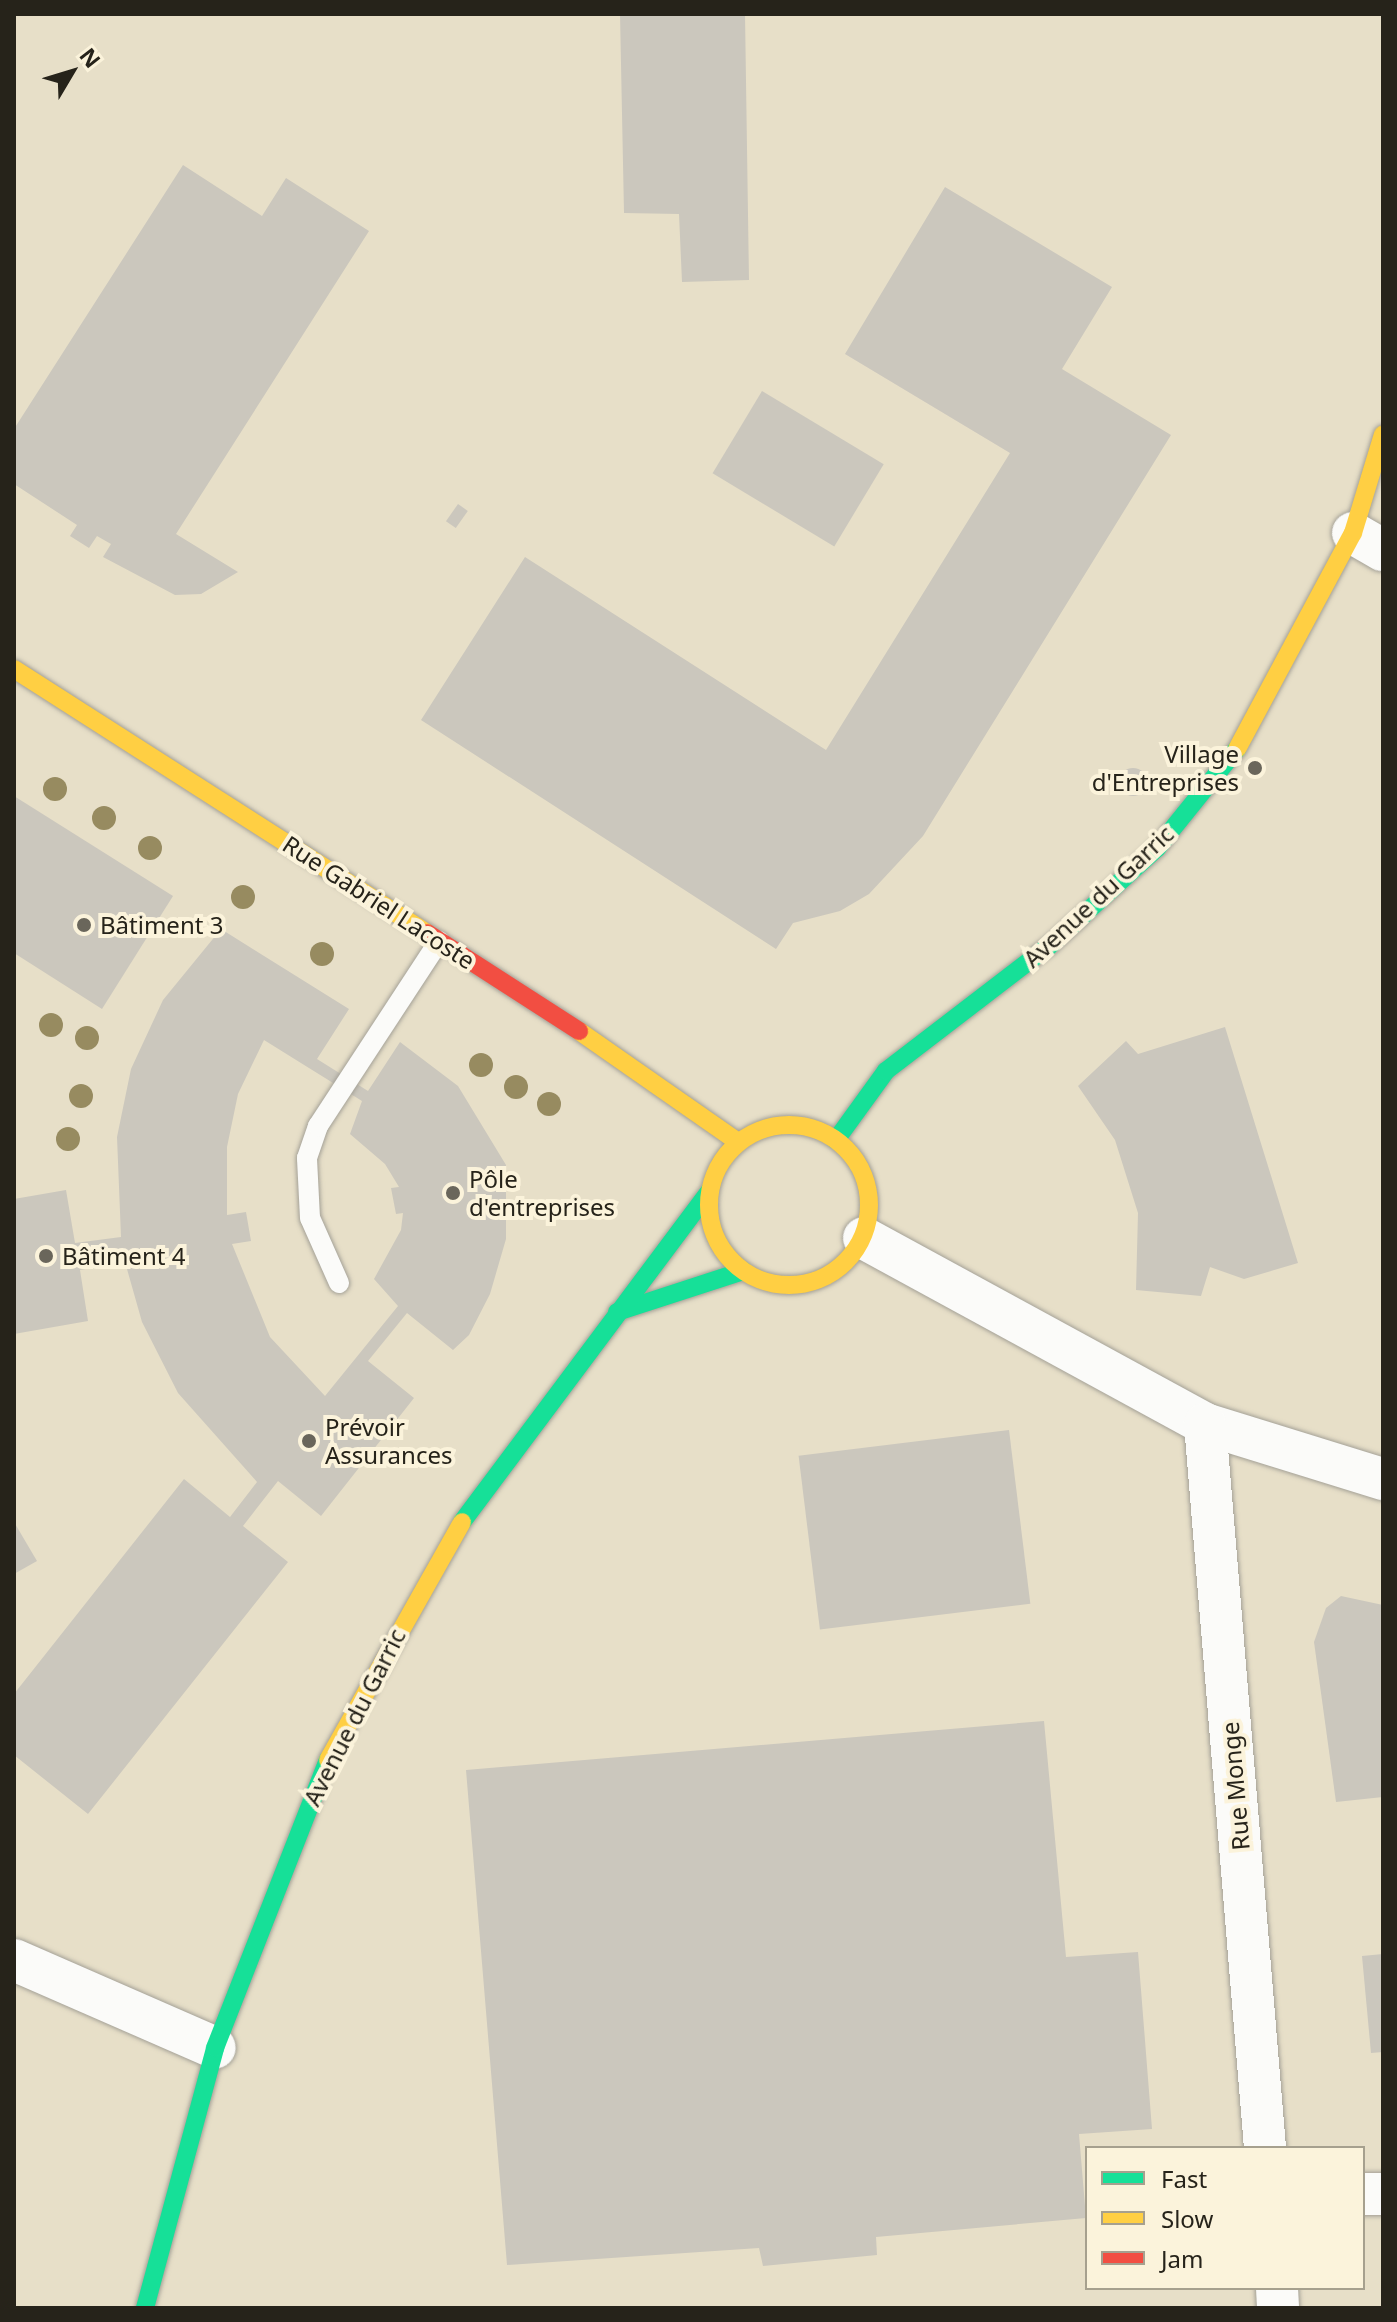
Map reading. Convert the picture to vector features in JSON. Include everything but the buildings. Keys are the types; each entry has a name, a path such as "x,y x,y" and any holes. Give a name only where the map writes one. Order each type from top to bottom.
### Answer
{"street":[{"name":"Avenue du Garric","path":"836,1140 886,1071 1049,946 1157,848 1249,734 1368,541 1383,434"},
{"name":"Rue Gabriel Lacoste","path":"14,669 676,1093 738,1142"},
{"path":"804,1125 836,1140 867,1184 864,1238 842,1266 811,1283 776,1285 743,1271 719,1244 710,1190 738,1142 769,1127 804,1125"},
{"name":"Avenue du Garric","path":"145,2308 215,2048 314,1786 433,1568 617,1312 710,1190"},
{"path":"864,1238 1205,1424 1383,1479"},
{"path":"617,1312 743,1271"},
{"name":"Rue Monge","path":"1205,1424 1265,2146"},
{"path":"14,1960 215,2048"}],"lane":[{"path":"339,1283 310,1218 307,1158 318,1126 439,941"}],"shaded area":[{"path":"14,14 1383,14 1383,2308 14,2308"}],"traffic: fast":[{"path":"836,1140 886,1071 1049,946 1157,848 1237,749"},
{"path":"462,1522 710,1190"},
{"path":"617,1312 743,1271"},
{"path":"145,2308 215,2048 328,1760"}],"traffic: slow":[{"path":"1237,749 1353,533 1383,434"},
{"path":"14,669 427,933"},
{"path":"579,1031 738,1142"},
{"path":"789,1125 820,1131 845,1149 863,1174 869,1205 863,1236 845,1261 820,1279 789,1285 758,1279 733,1261 715,1236 709,1205 715,1174 733,1149 758,1131 789,1125"},
{"path":"328,1760 462,1522"}],"traffic: jam":[{"path":"427,933 579,1031"}],"place":[{"name":"Village d'Entreprises","path":"1255,768"},
{"name":"Bâtiment 3","path":"84,925"},
{"name":"Pôle d'entreprises","path":"453,1193"},
{"name":"Bâtiment 4","path":"46,1256"},
{"name":"Prévoir Assurances","path":"309,1441"}]}
